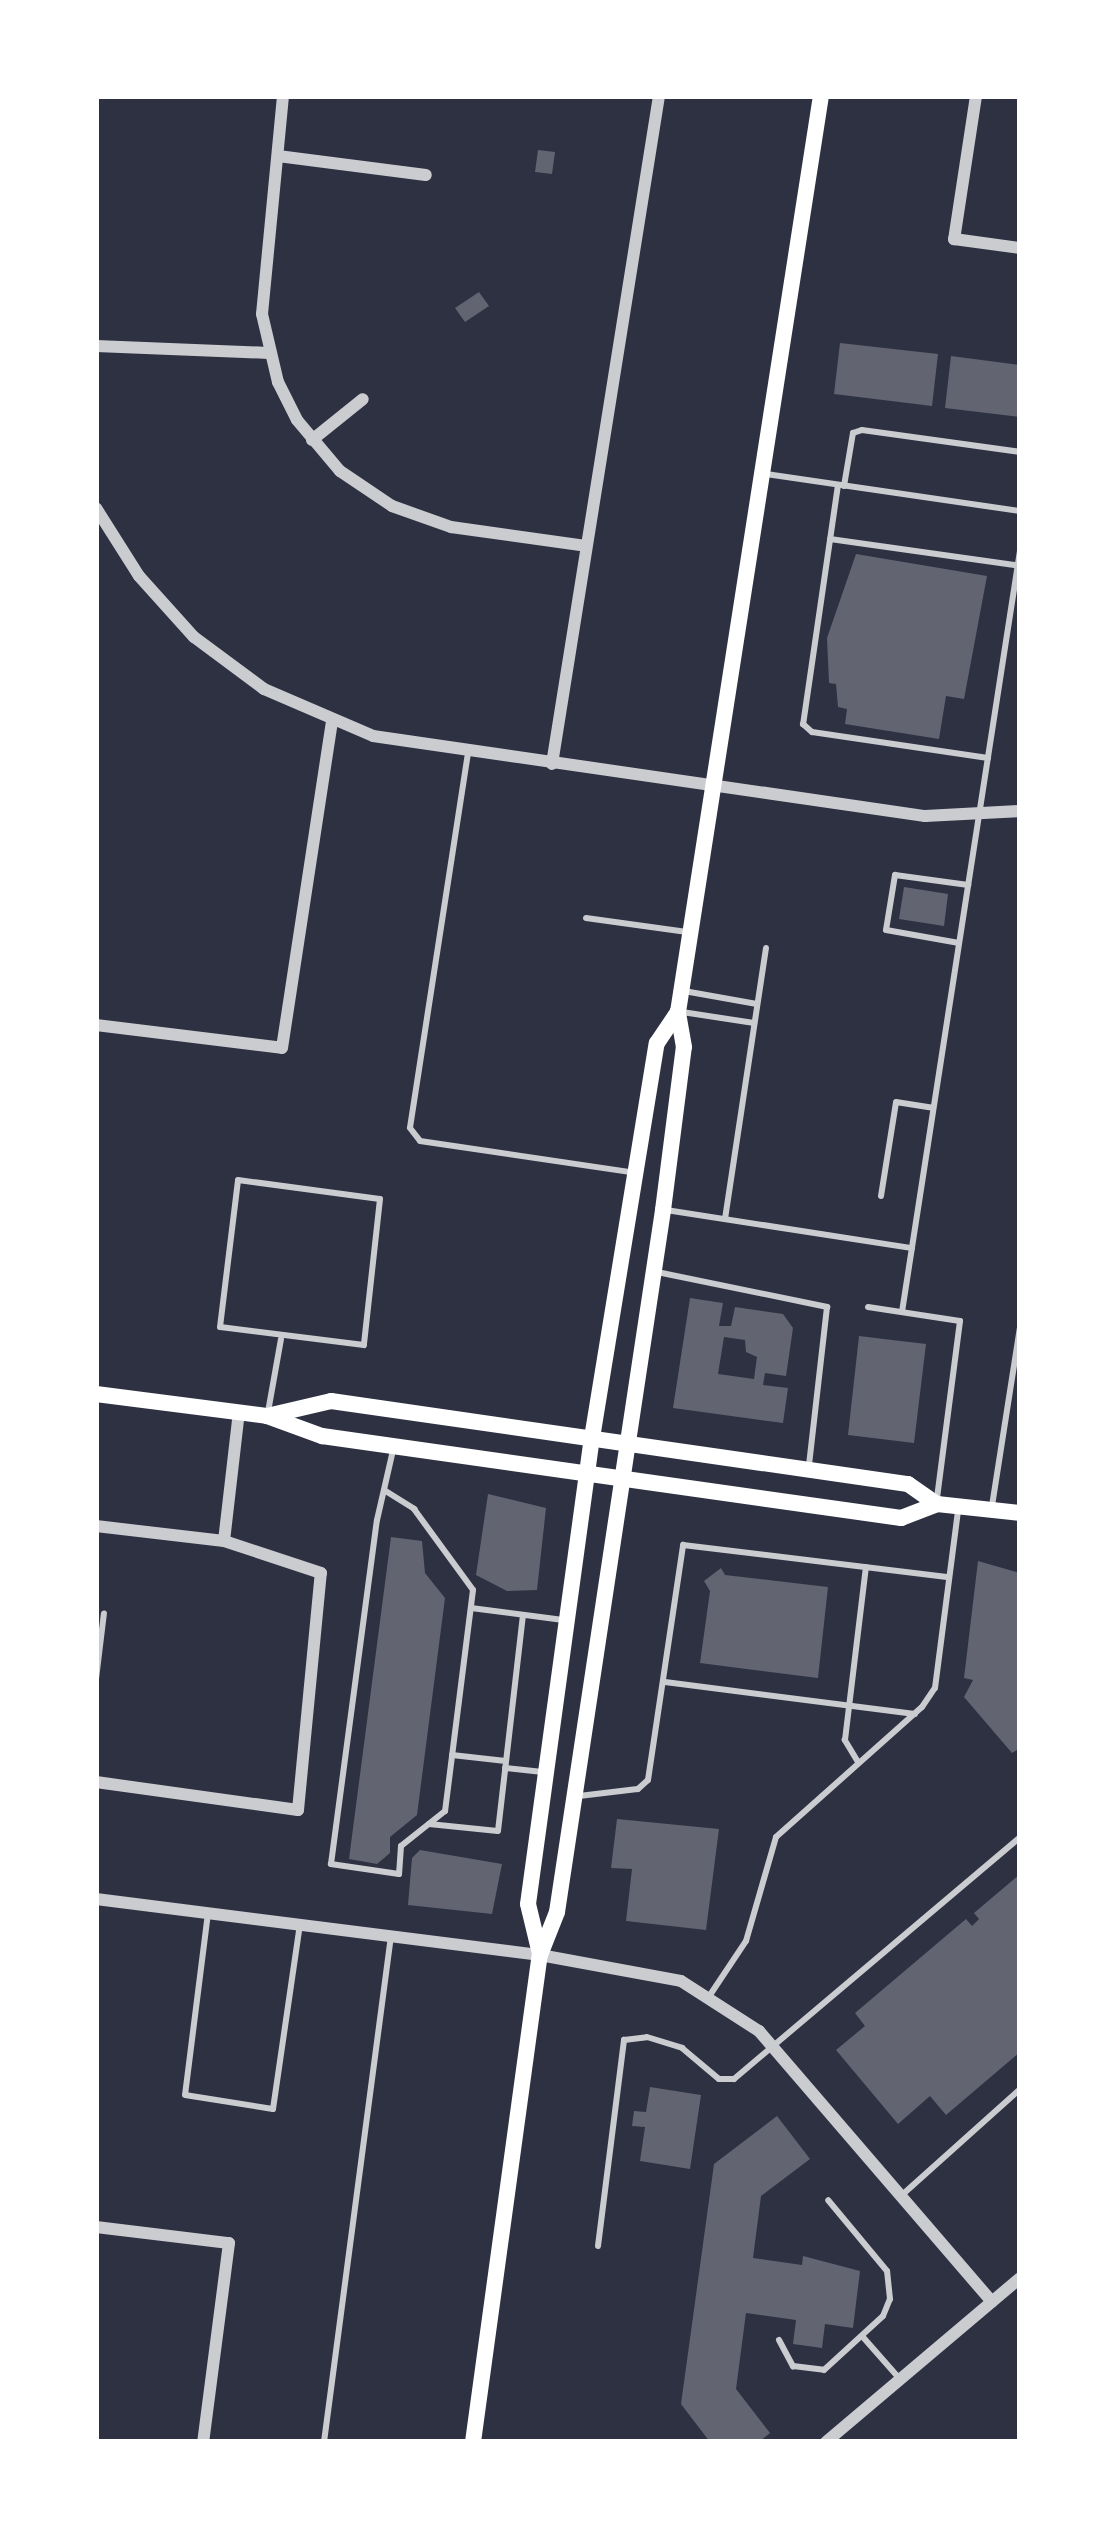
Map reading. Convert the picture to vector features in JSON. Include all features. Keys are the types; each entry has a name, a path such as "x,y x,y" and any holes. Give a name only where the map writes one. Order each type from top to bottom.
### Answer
{"main road":[{"path":"473,2442 540,1955 557,1912 664,1210 684,1047 678,1012 821,96"},
{"path":"540,1955 528,1904 592,1438 657,1043 678,1012"},
{"path":"96,1394 267,1416 322,1436 901,1518 937,1504 1020,1513"},
{"path":"267,1416 331,1401 908,1484 937,1504"}],"street":[{"path":"283,96 261,280 269,353 311,440 363,489 415,516 586,546"},
{"path":"552,764 659,96"},
{"path":"976,96 954,239 1020,248"},
{"path":"278,156 425,175"},
{"path":"96,346 269,353"},
{"path":"311,440 364,399"},
{"path":"96,508 139,576 194,637 264,688 332,722 468,753 926,816 1020,811"},
{"path":"96,1025 282,1048 332,722"},
{"path":"224,1541 238,1412"},
{"path":"96,1526 224,1541 321,1573 298,1810 96,1782"},
{"path":"96,1899 654,1972 710,1995 772,2048 992,2302"},
{"path":"96,2227 229,2243 203,2442"},
{"path":"826,2442 1020,2278"}],"lane":[{"path":"988,758 806,729 830,538 853,433 862,430 1020,452"},
{"path":"762,474 1020,511"},
{"path":"830,538 1018,566"},
{"path":"902,1312 1020,551"},
{"path":"468,753 410,1128 420,1141 635,1172"},
{"path":"958,943 886,930 895,875 968,885"},
{"path":"586,918 691,933"},
{"path":"724,1219 766,948"},
{"path":"682,991 757,1004"},
{"path":"678,1012 754,1023"},
{"path":"881,1196 896,1102 933,1108"},
{"path":"238,1180 380,1199 364,1345 281,1339 220,1327 217,1318 238,1180"},
{"path":"664,1210 912,1248"},
{"path":"653,1271 827,1307 808,1472"},
{"path":"868,1307 960,1321 937,1504"},
{"path":"992,1509 1019,1328"},
{"path":"267,1416 281,1339"},
{"path":"384,1490 414,1509 473,1590 445,1811 401,1846 399,1874 331,1864 384,1490 394,1446"},
{"path":"710,1995 746,1941 776,1837 915,1714 934,1688 958,1506"},
{"path":"574,1796 609,1796 648,1780 683,1545 949,1577"},
{"path":"858,1762 845,1740 866,1567"},
{"path":"471,1608 567,1621"},
{"path":"96,1679 104,1613"},
{"path":"429,1823 498,1831 523,1615"},
{"path":"665,1682 915,1714"},
{"path":"452,1755 546,1772"},
{"path":"598,2246 624,2040 646,2037 682,2048 724,2081 772,2048 1020,1837"},
{"path":"208,1913 185,2096 273,2109 300,1925"},
{"path":"324,2442 391,1936"},
{"path":"899,2197 1020,2089"},
{"path":"779,2340 793,2366 810,2372 824,2370 883,2316 891,2286 828,2200"},
{"path":"862,2336 898,2377"}],"building":[{"path":"538,150 555,152 552,174 535,172"},
{"path":"479,292 489,306 465,322 455,308"},
{"path":"840,343 938,354 932,406 834,394"},
{"path":"951,356 1020,365 1020,417 945,408"},
{"path":"856,554 987,576 964,699 946,696 939,739 845,724 847,709 838,707 836,684 829,683 827,638"},
{"path":"904,887 948,894 944,926 899,919"},
{"path":"690,1298 723,1303 719,1326 731,1326 735,1307 783,1314 793,1328 786,1376 765,1373 763,1385 788,1388 783,1423 673,1408","holes":["724,1337 745,1340 746,1352 757,1357 754,1379 718,1374"]},
{"path":"859,1336 926,1344 914,1443 848,1435"},
{"path":"488,1494 546,1508 537,1590 507,1591 476,1575"},
{"path":"391,1537 422,1541 425,1573 445,1598 417,1815 390,1837 390,1853 377,1864 349,1859"},
{"path":"978,1561 1020,1573 1020,1748 1012,1753 964,1697 973,1680 964,1678"},
{"path":"721,1568 725,1575 828,1587 818,1678 700,1663 710,1591 704,1581"},
{"path":"617,1819 719,1829 706,1930 626,1921 632,1869 611,1868"},
{"path":"420,1850 502,1864 492,1914 408,1905 412,1858"},
{"path":"1020,1874 1020,2052 946,2115 930,2096 898,2124 836,2050 865,2026 855,2013 966,1919 972,1926 979,1919 974,1913"},
{"path":"650,2087 701,2095 690,2169 640,2161 645,2127 632,2126 634,2111 646,2112"},
{"path":"777,2116 810,2159 761,2196 753,2258 802,2265 803,2256 860,2271 853,2328 825,2324 822,2348 793,2344 796,2320 746,2313 736,2389 770,2433 759,2442 710,2442 681,2404 714,2164"}]}
